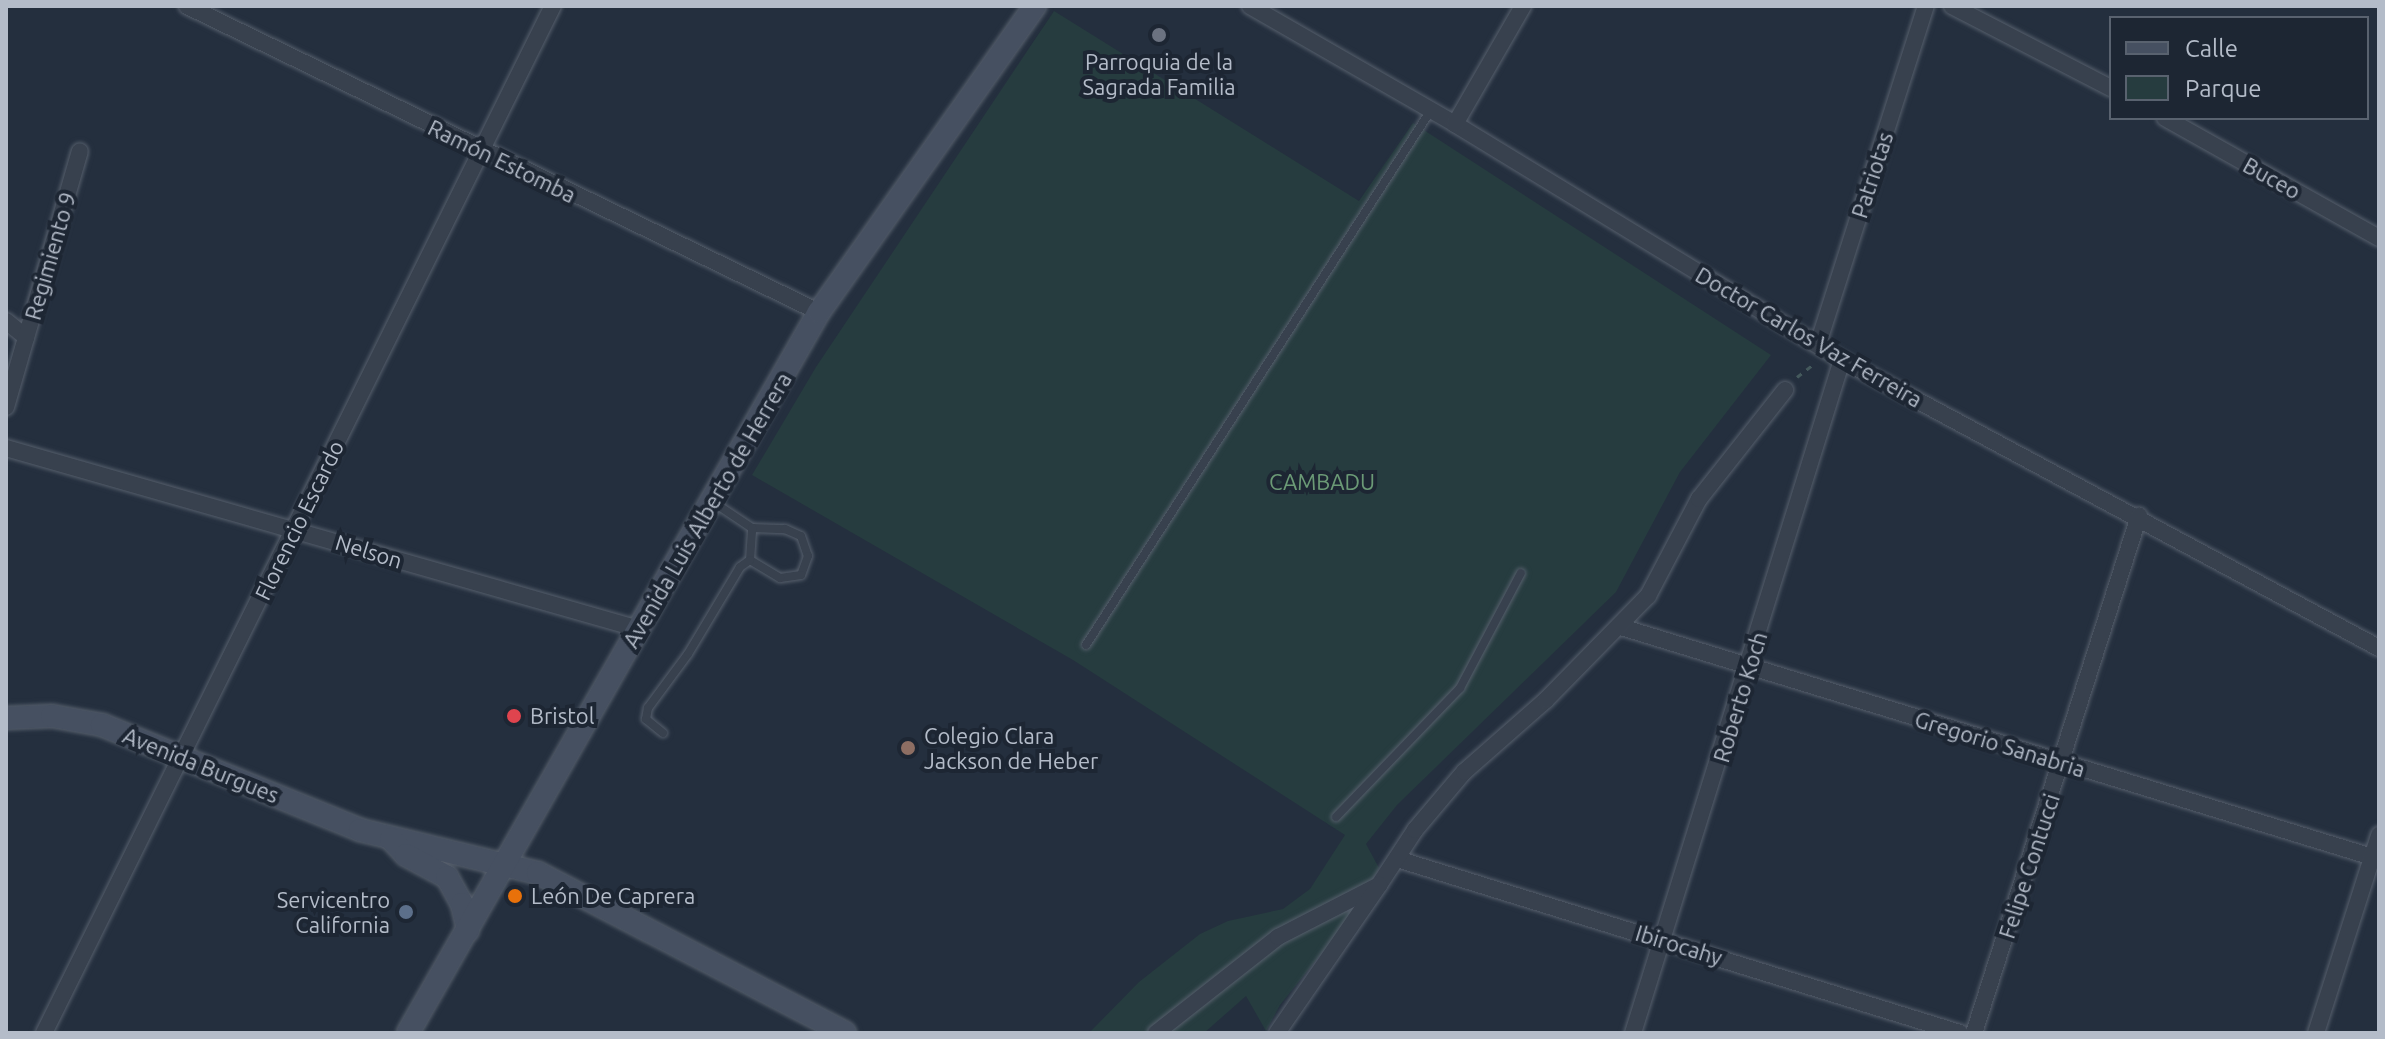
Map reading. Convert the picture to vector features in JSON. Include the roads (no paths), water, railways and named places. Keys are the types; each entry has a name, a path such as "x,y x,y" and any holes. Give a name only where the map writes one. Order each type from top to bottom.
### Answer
{"main road":[{"name":"Avenida Luis Alberto de Herrera","path":"408,1033 509,863 819,312 1035,6"},
{"name":"Avenida Burgues","path":"6,718 78,719 183,756 391,838 509,863 538,873 845,1033"},
{"name":"Avenida Burgues","path":"391,838 406,855 447,877 459,896 468,930"}],"street":[{"name":"Ramón Estomba","path":"187,6 819,312"},
{"name":"Florencio Escardo","path":"44,1033 553,6"},
{"name":"Doctor Carlos Vaz Ferreira","path":"1250,6 1455,124 1842,360 2139,516 2379,648"},
{"path":"1455,124 1523,6"},
{"name":"Patriotas","path":"1818,344 1926,6"},
{"path":"1952,6 2109,87"},
{"name":"Buceo","path":"2169,120 2379,238"},
{"name":"Regimiento 9","path":"6,407 80,151"},
{"path":"6,321 26,337"},
{"name":"Roberto Koch","path":"1633,1033 1750,667 1842,360"},
{"path":"1277,1033 1397,859 1464,772 1621,627 1659,580 1699,499 1726,459 1785,390"},
{"name":"Nelson","path":"6,448 639,629"},
{"name":"Felipe Contucci","path":"1974,1033 2063,764 2139,516"},
{"name":"Gregorio Sanabria","path":"1621,627 2376,858"},
{"path":"2316,1033 2376,858 2379,835"},
{"name":"Ibirocahy","path":"1397,859 1960,1033"},
{"path":"1156,1033 1278,937 1379,885"}],"lane":[{"path":"1086,645 1431,110"},
{"path":"712,501 752,528 785,529 801,536 808,556 801,575 780,578 750,560"},
{"path":"750,560 752,528"},
{"path":"663,733 646,719 648,708 688,654 740,567 750,560"},
{"path":"1336,817 1460,688 1521,573"}],"place":[{"name":"Parroquia de la Sagrada Familia","path":"1159,35"},
{"name":"Bristol","path":"514,716"},
{"name":"Colegio Clara Jackson de Heber","path":"908,748"},
{"name":"León De Caprera","path":"515,896"},
{"name":"Servicentro California","path":"406,912"}],"park label":[{"name":"CAMBADU","path":"1322,482"}]}
